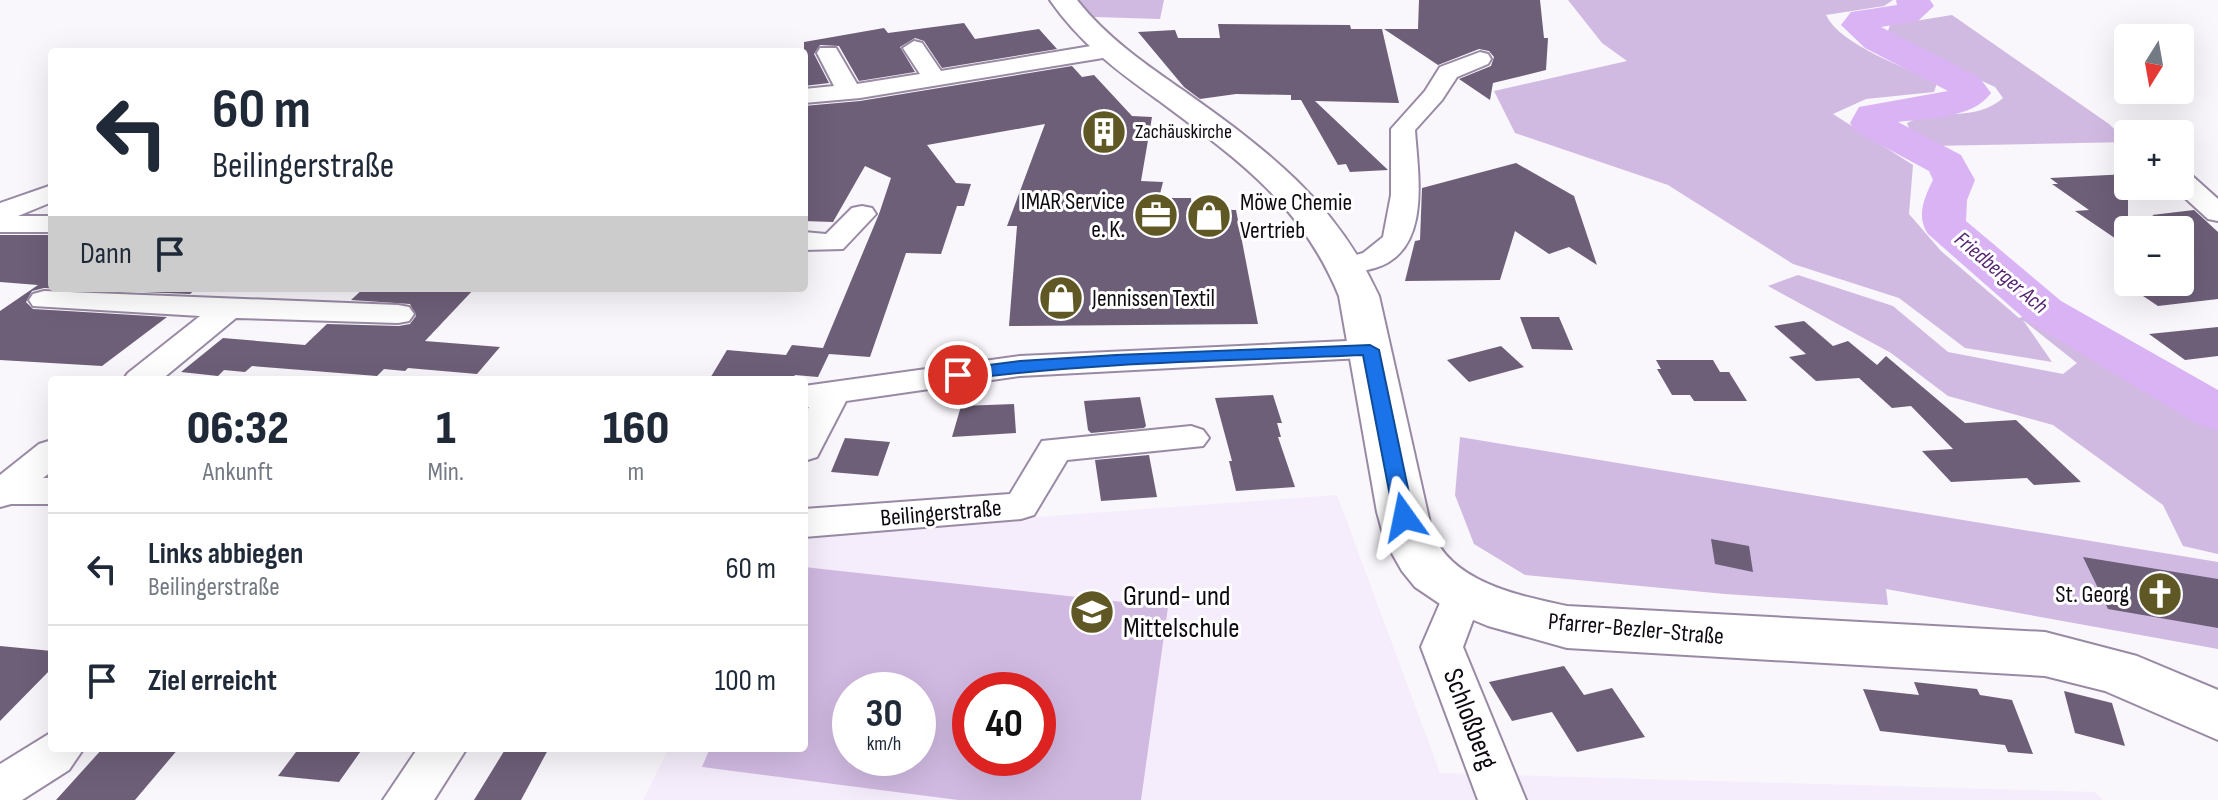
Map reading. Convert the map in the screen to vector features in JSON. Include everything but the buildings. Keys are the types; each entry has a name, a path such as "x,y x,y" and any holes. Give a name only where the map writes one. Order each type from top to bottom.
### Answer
{"street":[{"name":"Pfarrer-Bezler-Straße","path":"1063,0 1075,17 1109,50 1279,177 1336,243 1349,266 1359,296 1404,517 1418,557 1437,576 1463,593 1515,615 1567,627 2045,654 2117,672 2218,716"},
{"path":"914,48 934,78"},
{"path":"808,95 860,91 1109,50"},
{"path":"828,53 848,90"},
{"path":"1349,266 1373,259 1397,240 1405,195 1403,129 1434,95 1448,72 1480,59"},
{"path":"2194,192 2218,213"},
{"path":"0,213 48,195"},
{"path":"819,251 862,214"},
{"path":"0,224 48,224"},
{"path":"44,300 398,314"},
{"path":"145,376 229,308"},
{"path":"808,434 819,394 1020,366 1370,350"},
{"name":"Beilingerstraße","path":"808,523 1021,506 1055,449 1191,438"},
{"path":"1,492 48,455"},
{"path":"1,492 48,491"},
{"name":"Schloßberg","path":"1463,593 1442,647 1502,800"},
{"path":"1,788 57,752"},
{"path":"407,800 441,752"}],"shaded area":[{"path":"1077,0 1164,0 1160,19 1094,17"},
{"path":"1568,0 1893,0 1884,6 1826,15 1834,26 1859,46 1937,83 1934,92 1866,99 1833,114 1913,165 1909,214 1941,251 2019,318 2056,306 2218,393 2218,554 2183,546 2163,505 2053,425 1948,396 1891,353 1768,286 1798,275 1893,306 1948,352 2063,374 2077,363 2023,320 2052,362 1965,348 1899,298 1793,264 1668,185 1515,133 1494,91 1627,61 1602,43"},
{"path":"1952,15 2109,124 2114,129 2114,142 1928,146 1911,134 1907,123 1919,118 1981,110 2003,98 1995,87 1912,49 1887,34 1890,25"},
{"path":"1460,437 2218,562 2218,649 1886,589 1888,605 1725,594 1525,575 1474,544 1455,495"},
{"name":"Grund- und Mittelschule","path":"1337,495 1440,773 2094,792 2103,800 643,800 667,752 808,752 808,534"},
{"path":"808,567 1168,607 1141,800 958,800 702,767 708,752 808,752"}],"waterway":[{"name":"Friedberger Ach","path":"1912,0 1918,6 1906,14 1863,19 1858,25 1877,41 1966,85 1972,93 1957,101 1873,115 1869,123 1946,164 1954,180 1945,200 1944,225 2044,311 2218,413"}],"place":[{"name":"Zachäuskirche","path":"1104,132"},
{"name":"IMAR Service e. K.","path":"1156,215"},
{"name":"Möwe Chemie Vertrieb","path":"1209,216"},
{"name":"Jennissen Textil","path":"1061,298"},
{"name":"St. Georg","path":"2160,594"},
{"name":"Grund- und Mittelschule","path":"1092,612"}],"route":[{"path":"958,375 1020,366 1116,360 1370,350 1404,517"}]}
